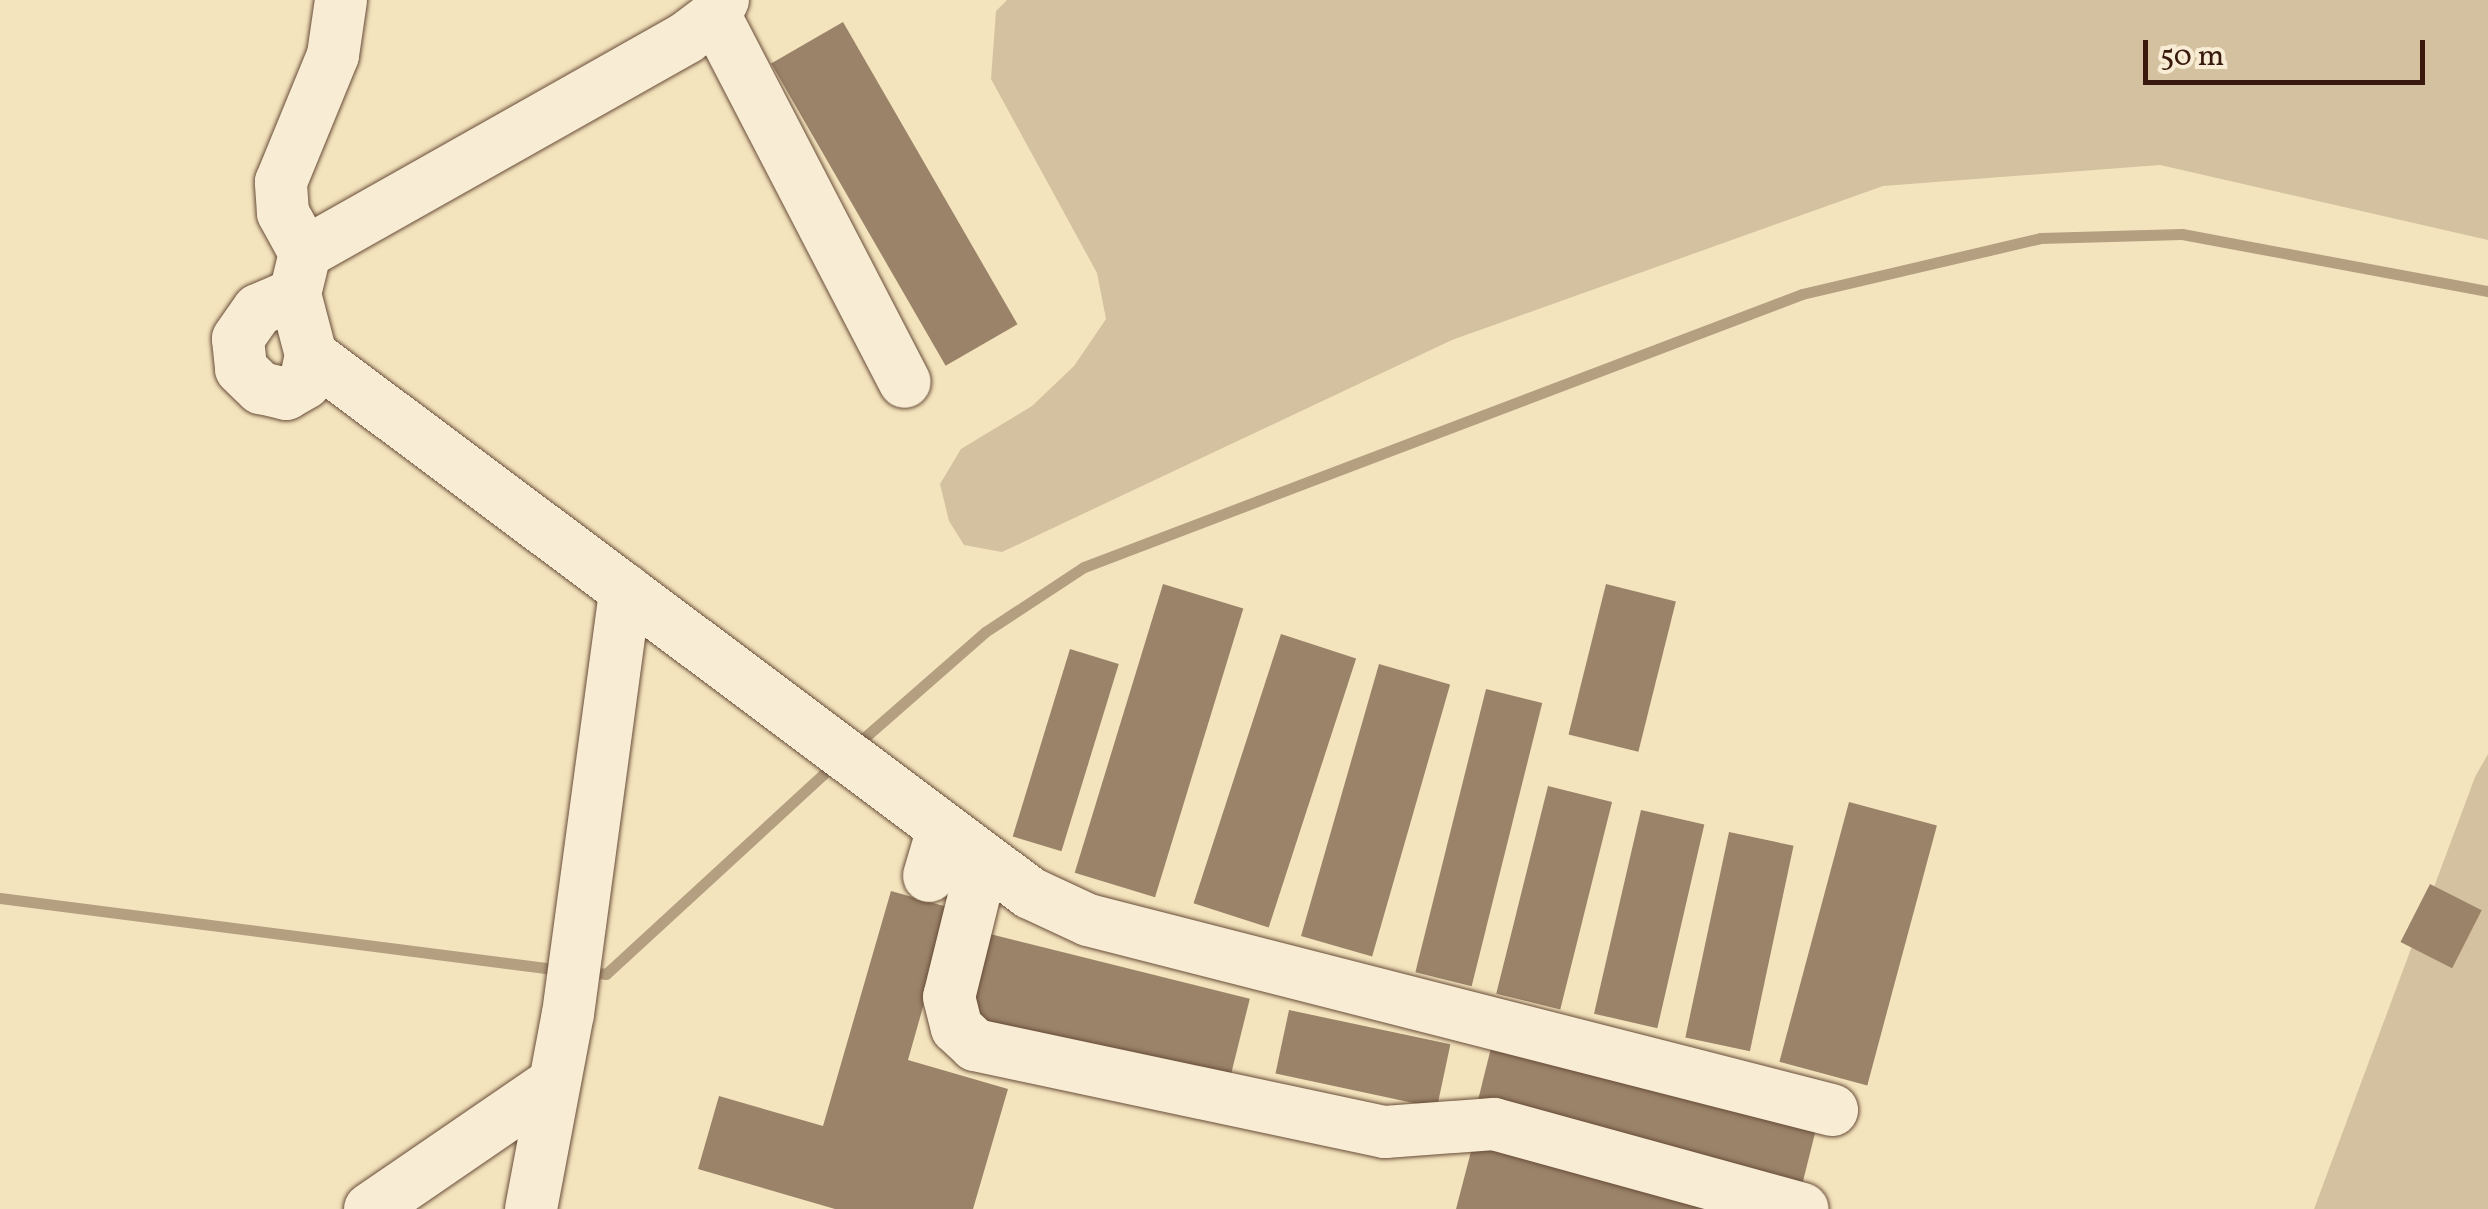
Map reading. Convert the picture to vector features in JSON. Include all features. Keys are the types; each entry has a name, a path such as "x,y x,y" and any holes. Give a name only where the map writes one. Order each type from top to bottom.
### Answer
{"street":[{"path":"340,0 333,55 281,182 283,213 300,273 311,355 305,384 286,394 261,388 241,370 238,339 258,310 300,273 719,8 905,382"},
{"path":"311,355 843,756 951,856 1088,920 1832,1110"},
{"path":"531,1209 574,971 625,590"},
{"path":"951,856 949,997 957,1028 975,1045 1385,1132 1494,1124 1802,1209"},
{"path":"370,1209 554,1083"}],"shaded area":[{"path":"1007,0 2488,0 2488,240 2160,165 1883,186 1452,340 1002,552 964,545 949,521 940,484 961,449 1032,406 1074,366 1106,319 1097,273 991,79 996,11"},
{"path":"2488,754 2488,1209 2314,1209 2475,777"}],"building":[{"path":"843,22 1018,324 946,366 771,64"},
{"path":"1163,584 1243,609 1155,897 1075,873"},
{"path":"1606,584 1676,601 1638,752 1569,734"},
{"path":"1281,634 1356,658 1269,928 1194,903"},
{"path":"1070,649 1119,664 1061,851 1013,836"},
{"path":"1379,664 1450,684 1372,956 1301,936"},
{"path":"1486,689 1542,703 1472,986 1415,972"},
{"path":"1548,786 1612,802 1560,1010 1496,994"},
{"path":"1849,802 1937,826 1867,1085 1779,1062"},
{"path":"1641,810 1704,825 1657,1028 1594,1014"},
{"path":"1729,832 1794,846 1750,1051 1685,1037"},
{"path":"2430,884 2482,910 2452,968 2400,942"},
{"path":"891,891 951,908 908,1060 1008,1089 973,1209 835,1209 698,1169 719,1096 823,1126"},
{"path":"982,932 1250,999 1228,1085 960,1018"},
{"path":"1289,1010 1450,1044 1437,1108 1275,1074"},
{"path":"1492,1044 1817,1125 1802,1184 1477,1103"},
{"path":"1474,1140 1742,1209 1456,1209"}],"waterway":[{"path":"856,745 985,632 1084,567 1802,294 2040,238 2182,234 2488,291"},
{"path":"585,972 606,974 834,764"},
{"path":"0,898 561,970"}]}
